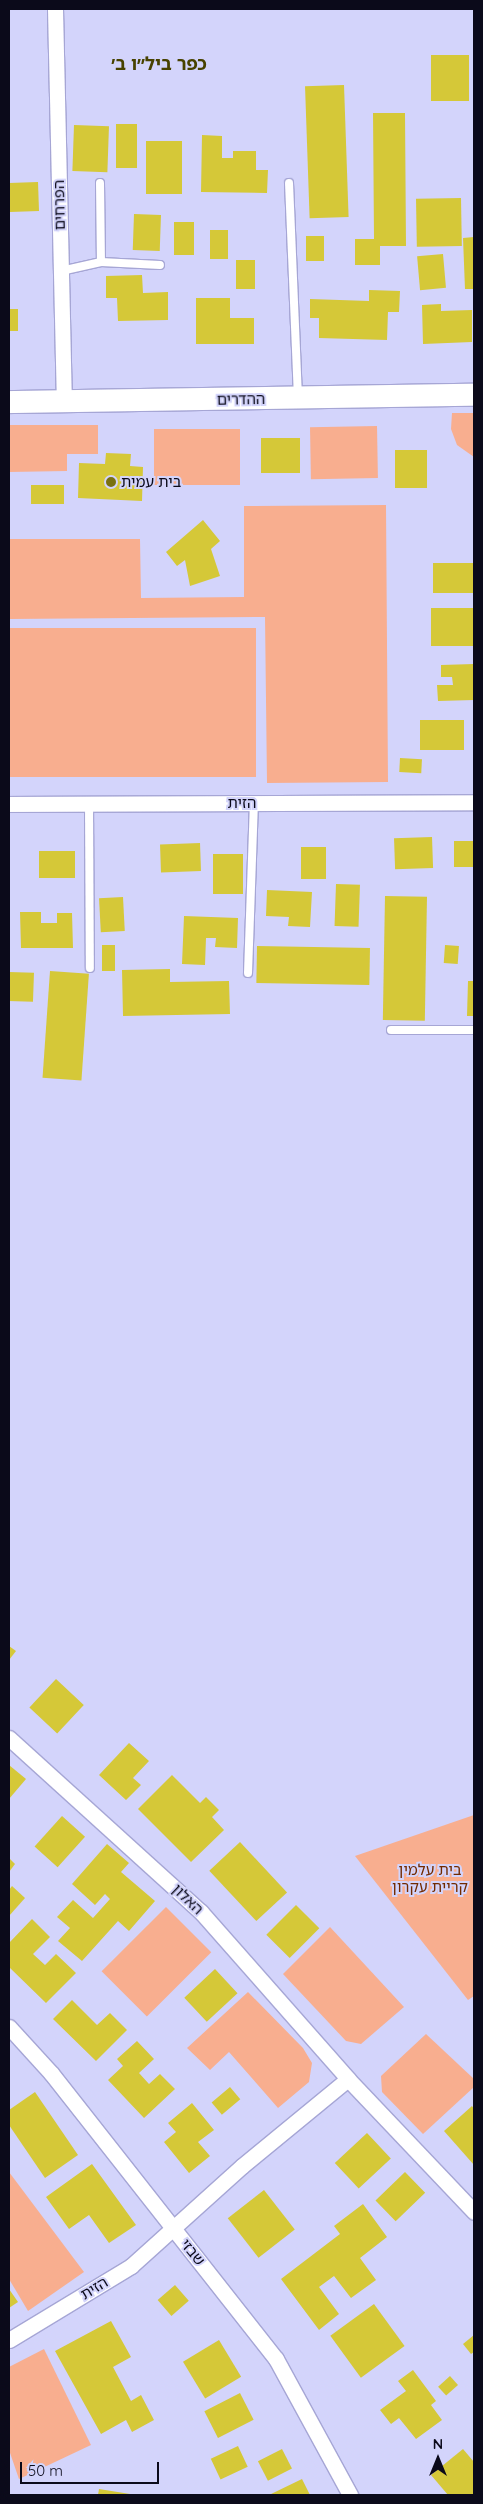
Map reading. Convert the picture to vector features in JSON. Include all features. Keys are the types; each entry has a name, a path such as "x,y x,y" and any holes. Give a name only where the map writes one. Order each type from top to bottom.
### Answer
{"street":[{"name":"הפרחים","path":"55,9 64,402"},
{"name":"ההדרים","path":"9,402 474,395"},
{"name":"הזית","path":"9,804 474,802"},
{"name":"האלון","path":"9,1738 110,1826 201,1912 348,2079 474,2212"},
{"name":"שבזי","path":"9,2027 51,2073 276,2359 350,2495"},
{"path":"174,2228 242,2166 348,2079"},
{"name":"הזית","path":"9,2340 131,2266 174,2228"}],"lane":[{"path":"100,183 101,262"},
{"path":"289,183 298,398"},
{"path":"61,271 101,262 160,265"},
{"path":"248,973 254,803"},
{"path":"89,804 90,968"},
{"path":"391,1030 474,1030"}],"green space":[{"path":"452,413 474,413 474,457 457,445 451,429"},
{"path":"9,425 98,425 98,454 67,454 67,471 9,472"},
{"path":"377,426 378,478 311,479 310,427"},
{"path":"154,429 240,429 240,485 154,485"},
{"path":"386,505 388,782 267,783 265,617 9,619 9,539 140,539 141,598 244,597 244,506"},
{"path":"9,628 256,628 256,777 9,777"},
{"name":"בית עלמין קריית עקרון","path":"474,1815 474,1996 468,2000 355,1856"},
{"path":"166,1907 211,1952 147,2017 102,1971"},
{"path":"330,1927 404,2007 361,2044 346,2041 283,1974"},
{"path":"248,1992 303,2048 312,2063 309,2082 278,2108 229,2052 210,2070 187,2048"},
{"path":"426,2034 474,2079 474,2087 423,2134 382,2092 381,2076"},
{"path":"9,2172 84,2272 28,2311 9,2279"},
{"path":"44,2349 91,2445 19,2479 9,2450 9,2367"}],"building":[{"path":"431,55 469,55 469,101 431,101"},
{"path":"344,85 349,217 310,218 305,86"},
{"path":"373,113 405,113 406,246 380,246 380,265 355,265 355,239 374,239"},
{"path":"116,124 137,124 137,168 116,168"},
{"path":"74,125 109,126 107,172 72,171"},
{"path":"202,135 222,136 222,158 233,158 233,151 256,151 256,170 268,170 267,193 201,192"},
{"path":"146,141 182,141 182,194 146,194"},
{"path":"38,182 39,211 10,212 9,183"},
{"path":"461,198 462,246 417,247 416,199"},
{"path":"134,214 161,215 160,251 133,250"},
{"path":"174,222 194,222 194,255 174,255"},
{"path":"210,230 228,230 228,259 210,259"},
{"path":"306,236 324,236 324,261 306,261"},
{"path":"474,237 474,289 465,289 463,238"},
{"path":"443,254 446,288 420,290 417,256"},
{"path":"236,260 255,260 255,289 236,289"},
{"path":"142,275 143,293 168,292 168,320 118,321 117,298 106,298 106,276"},
{"path":"369,290 400,291 399,312 388,312 387,340 319,338 319,318 310,318 310,299 369,301"},
{"path":"196,298 230,298 230,318 254,318 254,344 196,344"},
{"path":"441,304 441,311 472,310 472,342 423,344 422,305"},
{"path":"9,309 18,309 18,331 9,331"},
{"path":"261,438 300,438 300,473 261,473"},
{"path":"395,450 427,450 427,488 395,488"},
{"name":"בית עמית","path":"106,453 131,454 130,466 143,467 142,501 78,498 79,463 105,464"},
{"path":"31,485 64,485 64,504 31,504"},
{"path":"203,520 220,541 211,549 220,576 190,586 185,560 177,566 166,552"},
{"path":"433,563 474,563 474,593 433,593"},
{"path":"431,608 474,608 474,646 431,646"},
{"path":"474,664 474,700 438,701 437,685 453,685 452,677 441,677 441,665"},
{"path":"420,720 464,720 464,750 420,750"},
{"path":"400,758 422,759 421,773 399,772"},
{"path":"432,837 433,868 395,869 394,838"},
{"path":"454,841 474,841 474,867 454,867"},
{"path":"200,843 201,871 161,872 160,844"},
{"path":"301,847 326,847 326,879 301,879"},
{"path":"39,851 75,851 75,878 39,878"},
{"path":"213,854 243,854 243,894 213,894"},
{"path":"336,884 360,885 359,927 335,926"},
{"path":"267,890 312,892 310,927 288,926 289,917 266,916"},
{"path":"385,896 427,897 425,1021 383,1020"},
{"path":"123,897 125,931 101,932 99,898"},
{"path":"20,912 41,912 41,923 57,923 57,913 72,913 73,948 21,948"},
{"path":"184,916 238,918 237,948 215,947 216,938 206,938 205,965 182,964"},
{"path":"102,945 115,945 115,971 102,971"},
{"path":"445,945 459,946 458,964 444,963"},
{"path":"257,946 370,948 369,985 256,983"},
{"path":"170,969 170,982 229,981 230,1014 123,1016 122,970"},
{"path":"50,971 89,974 81,1080 43,1078"},
{"path":"9,972 34,973 33,1002 9,1001"},
{"path":"468,981 474,981 474,1016 467,1016"},
{"path":"9,1646 16,1651 9,1660"},
{"path":"56,1679 84,1705 57,1733 29,1708"},
{"path":"129,1743 149,1761 133,1778 141,1785 126,1800 99,1775"},
{"path":"9,1765 26,1779 9,1799"},
{"path":"172,1775 200,1803 206,1797 219,1810 212,1817 224,1830 191,1862 138,1809"},
{"path":"62,1816 85,1837 58,1867 35,1846"},
{"path":"240,1842 287,1892 256,1921 209,1871"},
{"path":"107,1844 129,1863 121,1872 155,1901 129,1931 118,1921 82,1961 58,1941 70,1928 57,1917 73,1900 93,1918 110,1899 105,1894 95,1905 72,1884"},
{"path":"9,1858 15,1864 9,1872"},
{"path":"12,1886 25,1898 9,1916 9,1890"},
{"path":"296,1905 319,1928 290,1958 266,1935"},
{"path":"32,1919 50,1937 33,1954 45,1965 56,1954 76,1973 46,2003 9,1967 9,1943"},
{"path":"215,1969 238,1993 207,2022 184,1998"},
{"path":"72,2000 97,2025 110,2013 127,2030 96,2061 53,2019"},
{"path":"137,2041 154,2059 139,2073 149,2084 160,2074 175,2089 144,2118 108,2080 123,2066 117,2059"},
{"path":"230,2087 240,2099 222,2115 212,2102"},
{"path":"35,2092 78,2155 45,2178 9,2125 9,2110"},
{"path":"192,2103 214,2130 198,2142 210,2156 189,2173 164,2142 176,2132 168,2123"},
{"path":"472,2106 474,2109 474,2165 444,2131"},
{"path":"367,2133 391,2159 359,2189 335,2163"},
{"path":"92,2164 136,2225 109,2243 89,2215 69,2229 46,2197"},
{"path":"405,2172 425,2193 396,2221 376,2200"},
{"path":"264,2190 295,2229 259,2258 228,2218"},
{"path":"363,2204 387,2237 360,2258 376,2280 351,2298 334,2276 319,2287 339,2314 319,2330 281,2279 340,2234 334,2226"},
{"path":"175,2285 189,2301 171,2316 158,2300"},
{"path":"9,2289 18,2302 9,2308"},
{"path":"374,2304 405,2346 361,2378 330,2336"},
{"path":"111,2321 131,2357 113,2367 131,2401 141,2395 154,2420 132,2432 126,2420 101,2434 55,2351"},
{"path":"474,2335 474,2352 471,2354 463,2344"},
{"path":"219,2340 241,2377 205,2398 183,2362"},
{"path":"413,2370 436,2401 431,2405 442,2420 416,2439 399,2418 391,2424 380,2410 406,2391 398,2381"},
{"path":"450,2376 458,2385 446,2396 438,2387"},
{"path":"240,2393 254,2420 218,2438 204,2411"},
{"path":"238,2446 248,2467 221,2480 211,2459"},
{"path":"282,2449 292,2469 268,2481 258,2461"},
{"path":"463,2449 474,2462 474,2495 448,2495 431,2475"},
{"path":"302,2479 310,2495 269,2495"},
{"path":"99,2489 130,2494 130,2495 98,2495"}],"place":[{"name":"בית עמית","path":"111,482"}],"district":[{"name":"כפר ביל״ו ב׳","path":"159,64"}]}
